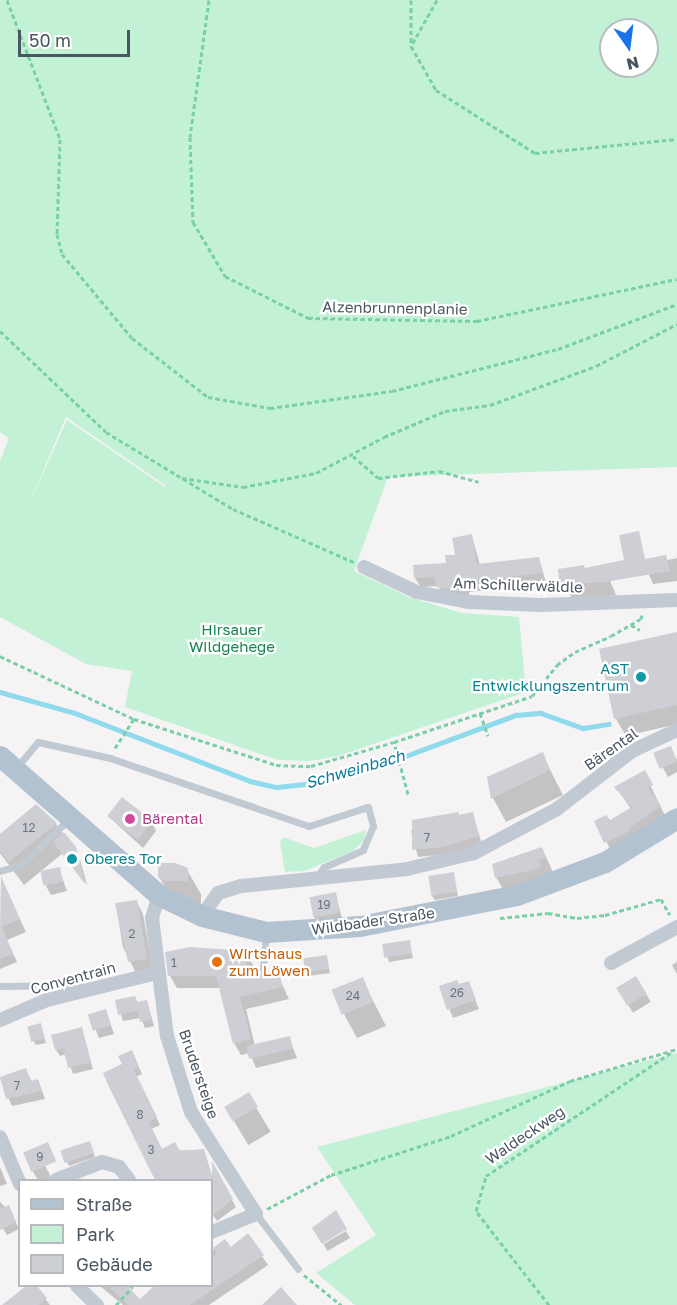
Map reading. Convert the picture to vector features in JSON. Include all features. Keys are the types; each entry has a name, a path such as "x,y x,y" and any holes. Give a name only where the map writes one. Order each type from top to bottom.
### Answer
{"main road":[{"name":"Wildbader Straße","path":"8,762 159,895 202,916 266,932 360,926 517,894 605,862 677,818"}],"street":[{"name":"Am Schillerwäldle","path":"364,567 417,592 469,602 553,605 677,600"},
{"name":"Bärental","path":"202,916 218,893 241,885 407,869 474,853 557,809 632,751 677,730"},
{"name":"Brudersteige","path":"159,895 152,918 157,973 167,1036 191,1112 260,1212"},
{"path":"611,963 677,927"},
{"name":"Conventrain","path":"0,1020 81,990 157,973"},
{"path":"0,1137 18,1179"},
{"path":"59,1179 102,1162 119,1167 128,1179"},
{"path":"213,1232 260,1212"},
{"path":"78,1287 97,1305"}],"lane":[{"path":"8,762 38,742 110,758 309,826 368,807 373,826 363,850 324,867 315,879"},
{"path":"0,871 21,865 71,817"},
{"path":"263,969 266,932"},
{"path":"0,986 79,985 81,990"},
{"name":"Brudersteige","path":"260,1212 298,1269"}],"path":[{"path":"7,0 60,139 57,234 62,254 132,338 207,397 270,408 392,391 558,349 677,304"},
{"name":"Alzenbrunnenplanie","path":"209,0 190,137 193,222 225,276 308,318 477,321 677,279"},
{"path":"411,0 411,46 436,90 535,153 677,139"},
{"path":"411,46 437,0"},
{"path":"182,478 243,487 316,473 353,456 384,436 446,411 490,405 596,366 677,324"},
{"path":"0,331 106,432 233,509 364,567"},
{"path":"353,456 378,478 439,471 479,482"},
{"path":"0,656 134,719 282,765 311,766 338,760 532,696 557,665 575,652 641,619 644,601"},
{"path":"631,625 640,630"},
{"path":"480,713 488,736"},
{"path":"121,738 126,726 134,719"},
{"path":"394,742 408,794"},
{"path":"497,918 549,913 577,918 605,915 661,899 677,927"},
{"path":"260,1212 331,1175 451,1136 570,1081 677,1049"},
{"name":"Waldeckweg","path":"549,1305 476,1211 486,1176 677,1049"},
{"path":"298,1269 341,1305"},
{"path":"116,1305 132,1287"}],"green space":[{"name":"Hirsauer Wildgehege","path":"0,0 677,0 677,467 388,477 354,571 409,597 462,613 519,617 526,692 338,756 311,761 278,760 125,707 132,671 86,664 0,617 0,461 9,438 0,432","holes":["66,417 165,487 67,420 25,513"]},
{"path":"366,830 364,840 353,851 304,871 285,872 280,842 283,837 314,848"},
{"path":"677,1053 677,1305 355,1305 316,1273 376,1235 317,1147"}],"building":[{"path":"639,531 645,559 666,555 670,571 605,582 563,585 559,581 558,569 584,565 585,568 624,560 619,535"},
{"path":"472,534 477,564 539,557 542,573 465,582 465,592 436,587 435,577 414,578 413,565 446,563 445,555 455,555 452,538"},
{"name":"AST Entwicklungszentrum","path":"677,632 677,705 614,719 599,649"},
{"path":"671,746 677,762 659,769 653,753"},
{"path":"543,752 550,770 491,799 487,777"},
{"path":"645,770 653,785 648,788 661,806 629,828 630,831 604,843 594,821 606,815 610,820 632,807 614,787"},
{"name":"Bärental","path":"122,797 153,821 138,840 107,816"},
{"path":"36,804 57,823 9,862 0,851 0,834"},
{"path":"459,812 459,815 473,812 479,836 444,847 412,850 412,820"},
{"path":"64,832 76,847 85,884 53,842"},
{"path":"542,847 546,858 539,860 541,868 495,878 492,864"},
{"path":"158,863 175,863 188,868 188,881 162,881 158,877"},
{"path":"60,867 63,882 43,886 40,871"},
{"path":"454,872 457,892 431,896 428,876"},
{"path":"1,876 20,919 2,927 13,954 0,959"},
{"path":"336,892 340,913 314,918 309,897"},
{"path":"137,900 147,959 128,962 115,903"},
{"path":"410,940 412,954 384,958 382,944"},
{"path":"190,947 247,951 245,973 279,974 283,987 240,997 251,1039 233,1044 216,976 168,976 165,952"},
{"path":"327,955 329,969 305,972 303,958"},
{"path":"636,976 647,994 627,1006 616,988"},
{"path":"363,977 373,1002 342,1015 331,990"},
{"path":"457,980 459,984 469,981 476,1000 447,1010 439,986"},
{"path":"135,996 137,1002 147,1000 152,1020 140,1022 138,1011 118,1015 115,1000"},
{"path":"106,1009 111,1025 93,1031 88,1015"},
{"path":"41,1023 45,1039 31,1042 27,1026"},
{"path":"82,1027 91,1062 68,1068 63,1048 55,1050 51,1035"},
{"path":"290,1036 293,1049 249,1059 246,1046"},
{"path":"132,1050 139,1067 134,1070 157,1117 149,1122 162,1149 175,1142 180,1151 204,1149 212,1176 212,1161 233,1199 213,1215 213,1179 155,1179 103,1073 122,1064 118,1056"},
{"path":"26,1068 31,1081 38,1079 42,1091 6,1099 0,1077"},
{"path":"249,1092 258,1107 233,1122 224,1107"},
{"path":"90,1141 94,1153 65,1163 61,1151"},
{"path":"48,1142 56,1161 31,1172 23,1153"},
{"path":"9,1205 16,1222 0,1230 0,1209"},
{"path":"336,1210 347,1229 322,1244 312,1228"},
{"path":"248,1233 264,1255 190,1305 128,1305 109,1287 128,1287 140,1299 153,1287 213,1287 213,1256 217,1253 213,1248 225,1239 231,1247"},
{"path":"25,1287 38,1287 47,1298 39,1305 2,1305"},
{"path":"281,1287 297,1305 262,1305"}],"waterway":[{"name":"Schweinbach","path":"0,692 75,713 250,781 277,787 307,784 384,764 516,715 541,713 583,728 609,724"}],"place":[{"name":"AST Entwicklungszentrum","path":"641,677"},
{"name":"Bärental","path":"130,819"},
{"name":"Oberes Tor","path":"72,859"},
{"name":"Wirtshaus zum Löwen","path":"217,962"}]}
